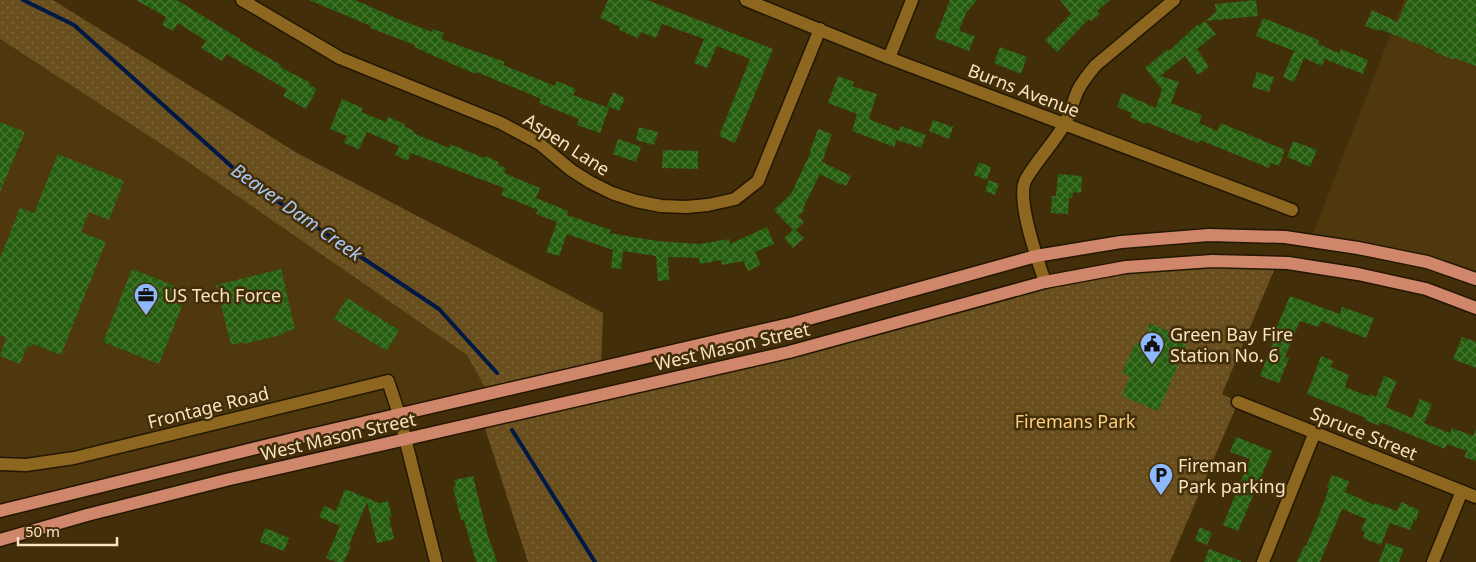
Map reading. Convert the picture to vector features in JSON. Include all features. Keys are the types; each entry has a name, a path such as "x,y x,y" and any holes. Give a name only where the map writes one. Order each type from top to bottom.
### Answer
{"main road":[{"name":"West Mason Street","path":"0,511 399,414 794,323 1036,256 1121,242 1209,236 1284,237 1358,248 1427,262 1476,278"},
{"name":"West Mason Street","path":"0,540 221,481 789,352 1045,282 1126,267 1212,261 1288,263 1358,274 1426,289 1476,308"}],"street":[{"name":"Aspen Lane","path":"242,0 340,58 501,123 540,144 571,170 612,194 661,206 694,206 735,199 758,181 820,29"},
{"name":"Burns Avenue","path":"746,0 889,58 1292,210"},
{"path":"889,58 912,0"},
{"path":"1045,282 1036,256 1023,203 1025,180 1064,124 1086,76 1096,65 1174,0"},
{"name":"Frontage Road","path":"0,464 26,465 74,458 388,382 399,414"},
{"name":"Spruce Street","path":"1238,402 1476,497"},
{"path":"399,414 436,562"},
{"path":"1263,562 1315,432"},
{"path":"1433,562 1462,491"}],"shaded area":[{"path":"1404,0 1476,0 1476,279 1310,241"},
{"path":"0,39 172,151 467,355 488,393 0,511"}],"green space":[{"path":"0,0 53,0 297,153 603,313 601,367 488,393 467,355 172,151 0,39"},
{"name":"Firemans Park","path":"1277,263 1222,394 1238,402 1170,562 528,562 483,422 1126,267"}],"building":[{"path":"136,0 177,0 281,65 280,67 311,83 309,85 317,89 306,109 283,96 287,90 227,54 222,61 201,48 206,41 178,23 173,31 162,25 166,17"},
{"path":"309,0 355,0 432,32 433,29 444,33 441,39 505,62 503,65 555,86 557,81 576,89 573,95 609,108 600,133 577,125 579,119 539,103 541,99 477,72 476,74 459,67 414,47 415,45 370,28 371,26"},
{"path":"608,0 647,0 773,49 735,143 719,136 750,59 717,46 707,68 694,63 704,39 662,24 656,38 641,32 638,38 619,30 620,27 600,18"},
{"path":"950,0 977,0 966,13 959,31 975,36 969,51 935,38"},
{"path":"1060,0 1110,0 1097,11 1100,14 1091,21 1089,19 1057,52 1045,40 1071,14"},
{"path":"1256,0 1258,16 1205,21 1216,12 1215,4"},
{"path":"1407,0 1476,0 1476,66 1454,58 1454,60 1434,52 1434,50 1379,29 1378,31 1365,26 1372,10 1398,22"},
{"path":"1263,18 1319,40 1318,44 1339,53 1341,49 1368,60 1363,74 1325,59 1322,66 1304,58 1294,82 1283,77 1294,51 1256,36"},
{"path":"1205,21 1216,34 1197,49 1209,67 1198,75 1185,56 1160,76 1179,82 1171,103 1202,115 1199,123 1217,131 1221,123 1285,150 1279,166 1271,163 1269,168 1200,140 1198,143 1146,122 1145,124 1130,117 1132,113 1117,107 1122,93 1156,108 1162,89 1145,68 1168,49 1169,51 1198,24 1199,26"},
{"path":"1000,47 1027,57 1021,74 994,63"},
{"path":"1257,72 1274,77 1269,92 1252,87"},
{"path":"838,76 854,82 852,86 877,94 869,119 899,131 901,126 926,135 921,148 897,140 894,147 852,131 857,114 828,103"},
{"path":"613,92 625,98 619,111 607,106"},
{"path":"342,99 363,108 361,112 386,122 388,117 405,124 404,126 414,131 413,133 449,148 450,144 499,162 498,165 506,168 504,173 540,188 536,198 568,211 567,215 611,230 609,233 657,241 699,244 729,239 730,244 767,227 774,244 755,252 761,265 748,271 743,261 722,265 721,260 700,264 699,258 668,257 669,280 658,281 656,256 623,251 621,269 611,268 613,250 567,234 559,256 546,252 557,222 536,214 538,210 501,195 504,188 411,153 408,161 395,155 399,146 367,132 359,149 344,143 347,136 330,129"},
{"path":"933,120 953,127 949,139 929,131"},
{"path":"0,122 25,132 0,192"},
{"path":"639,127 658,132 654,145 636,140"},
{"path":"818,129 832,134 822,162 851,176 846,186 820,174 803,208 805,210 798,216 804,222 796,230 804,238 793,248 784,238 793,230 774,210 791,194 811,152"},
{"path":"618,139 641,147 636,162 613,154"},
{"path":"1293,141 1317,150 1310,167 1287,157"},
{"path":"663,150 698,151 698,169 662,168"},
{"path":"58,154 124,181 109,220 89,212 81,232 106,242 61,355 33,344 31,347 27,346 20,364 0,356 6,337 0,335 0,258 20,208 34,213"},
{"path":"979,162 991,167 987,180 974,175"},
{"path":"1058,174 1082,176 1081,193 1073,192 1072,198 1069,198 1068,214 1051,213 1052,196 1056,196"},
{"path":"989,180 999,184 995,195 985,191"},
{"name":"US Tech Force","path":"132,269 188,291 159,364 103,342"},
{"path":"281,269 295,329 273,337 231,345 216,285"},
{"path":"1290,296 1340,314 1342,307 1374,318 1366,338 1321,321 1318,327 1300,321 1285,357 1289,358 1279,383 1260,376 1277,331 1275,331"},
{"path":"347,298 399,330 387,351 334,319"},
{"name":"Green Bay Fire Station No. 6","path":"1150,323 1189,340 1158,411 1122,396 1130,376 1122,373 1136,342 1142,344"},
{"path":"1462,337 1476,342 1476,368 1453,359"},
{"path":"1321,356 1333,361 1331,367 1349,375 1345,387 1365,395 1369,396 1370,394 1376,397 1384,376 1397,381 1386,407 1412,418 1420,399 1432,404 1424,423 1450,433 1452,428 1473,436 1476,429 1476,461 1464,457 1467,451 1447,444 1445,449 1380,422 1379,426 1365,420 1366,418 1307,394"},
{"path":"1236,437 1272,451 1238,531 1223,525 1250,459 1230,452"},
{"path":"1332,475 1349,481 1345,492 1375,505 1375,503 1397,511 1401,502 1419,510 1416,521 1414,520 1410,530 1390,523 1381,545 1363,538 1365,532 1361,530 1366,519 1342,509 1320,562 1297,562 1304,546 1306,546 1322,507"},
{"path":"473,476 487,533 497,562 476,562 464,520 461,520 453,487 456,486 454,480"},
{"path":"345,489 379,503 388,501 392,517 389,517 394,539 377,543 367,502 344,562 336,562 326,558 340,526 319,517 324,506 336,511"},
{"path":"1200,527 1212,533 1207,545 1195,540"},
{"path":"265,528 289,538 284,551 260,542"},
{"path":"1386,543 1404,549 1399,562 1379,562"},
{"path":"1209,549 1241,561 1241,562 1204,562"}],"waterway":[{"name":"Beaver Dam Creek","path":"23,0 74,25 250,183 439,309 497,373"},
{"name":"Beaver Dam Creek","path":"512,430 595,562"}],"place":[{"name":"US Tech Force","path":"146,316"},
{"name":"Green Bay Fire Station No. 6","path":"1152,365"},
{"name":"Fireman Park parking","path":"1161,496"}]}
